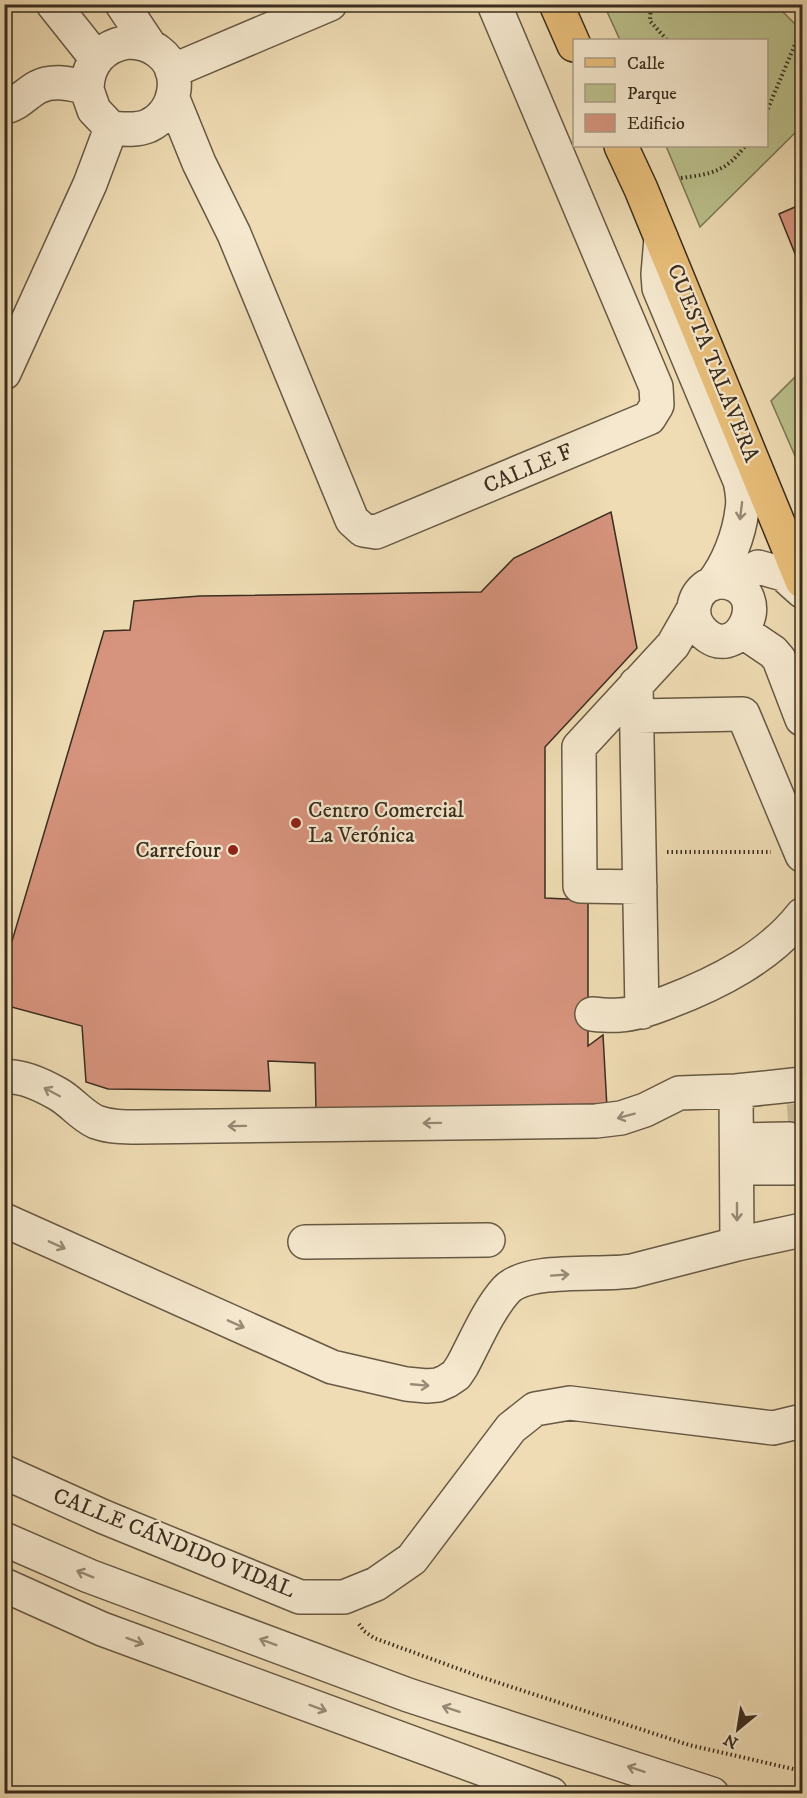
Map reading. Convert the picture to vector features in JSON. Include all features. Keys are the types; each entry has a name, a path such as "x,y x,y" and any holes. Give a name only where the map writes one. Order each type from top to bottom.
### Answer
{"main road":[{"path":"556,4 573,43"},
{"name":"CUESTA TALAVERA","path":"621,147 802,581"}],"street":[{"path":"4,107 12,106 39,86 91,73 106,49 117,44 139,42 160,52 168,61 172,85 167,111 148,126 135,129 111,128 94,110 91,73 53,4"},
{"path":"122,4 150,46"},
{"path":"172,85 330,4"},
{"name":"CALLE F","path":"172,85 199,163 234,234 352,520 363,530 376,532 649,418 657,405 656,387 494,4"},
{"path":"5,369 90,184 111,128"},
{"path":"661,238 658,265 659,288 740,481 743,507 740,521 719,575 725,585 747,597 750,609 748,621 730,636 680,647 661,659"},
{"path":"640,887 580,886 579,747 636,700 661,659 677,640 702,590 725,585 758,567 783,574 802,591"},
{"path":"693,610 694,618 702,631 712,638 730,636 773,652 779,659 802,718"},
{"path":"636,700 642,1012"},
{"path":"636,700 743,714 802,853"},
{"path":"592,1014 619,1015 642,1012 702,989 764,951 794,926 802,915"},
{"path":"4,1077 11,1076 38,1084 59,1094 83,1115 98,1122 113,1126 138,1127 596,1121 621,1118 645,1110 680,1093 737,1130 789,1142 737,1130"},
{"path":"737,1130 799,1083"},
{"path":"737,1130 737,1244"},
{"path":"7,1222 332,1367 406,1384 427,1386 438,1385 456,1375 498,1301 507,1288 516,1283 529,1278 632,1271 802,1230"},
{"path":"305,1242 488,1240"},
{"name":"CALLE CÁNDIDO VIDAL","path":"4,1472 104,1517 300,1597 344,1597 376,1584 412,1559 511,1428 535,1409 570,1403 773,1428 802,1421"},
{"path":"4,1539 89,1576 408,1695 712,1794"},
{"path":"4,1585 102,1629 551,1794"}],"path":[{"path":"651,4 650,21 667,39"},
{"path":"768,109 802,28"},
{"path":"681,178 714,174 736,158 744,147"},
{"path":"639,852 802,853"},
{"path":"344,1597 364,1631 374,1638 410,1652 689,1745 802,1770"}],"green space":[{"path":"604,5 776,5 802,31 802,126 700,227 666,147 768,147 768,39 620,39"},
{"path":"802,370 802,472 771,401"}],"building":[{"path":"802,204 802,271 779,214"},
{"name":"Centro Comercial La Verónica","path":"611,512 637,648 545,747 545,898 588,900 588,1046 603,1035 607,1108 316,1111 315,1063 268,1061 270,1091 108,1089 86,1082 82,1026 4,1005 4,968 104,631 130,630 134,601 200,596 481,592 514,558"}],"tunnel":[{"path":"788,1121 802,1120"}],"place":[{"name":"Centro Comercial La Verónica","path":"296,823"},
{"name":"Carrefour","path":"233,850"}]}
